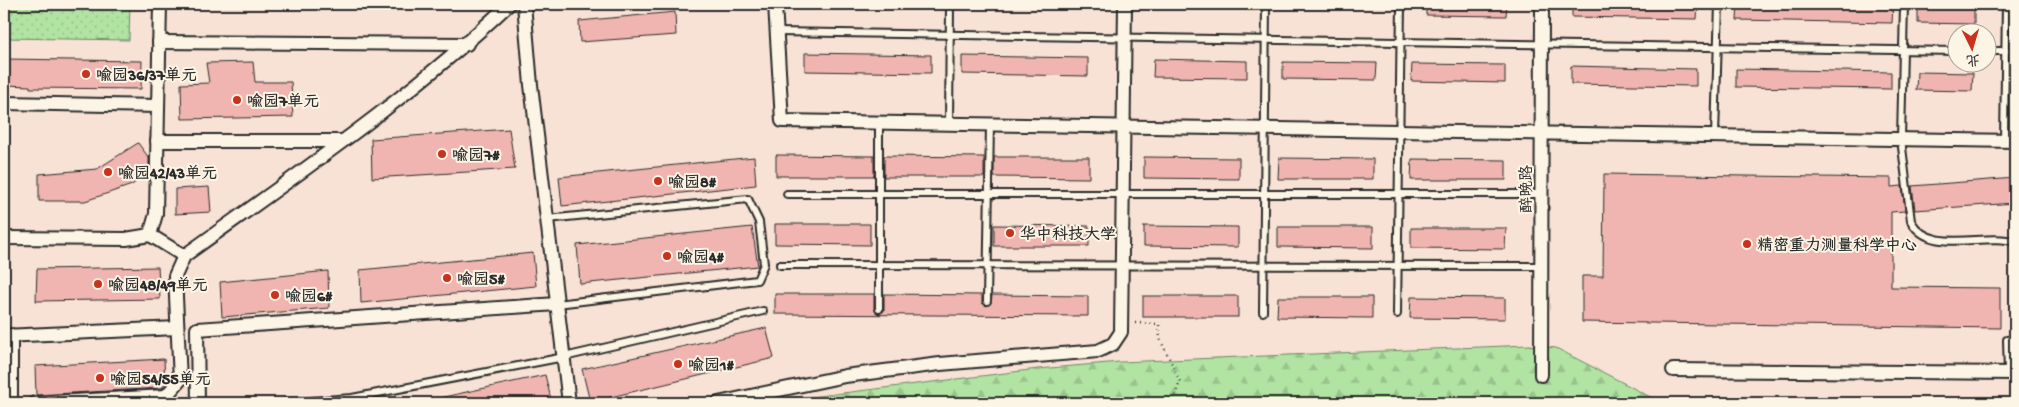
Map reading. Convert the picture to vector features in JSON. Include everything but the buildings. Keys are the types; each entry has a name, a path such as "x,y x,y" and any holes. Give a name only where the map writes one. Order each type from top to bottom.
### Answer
{"street":[{"path":"150,234 156,214 160,4"},
{"path":"35,403 166,396 180,380 175,276 184,256 342,141 467,44 509,4"},
{"path":"524,4 569,403"},
{"path":"775,4 782,121 2010,140"},
{"path":"718,403 844,376 940,364 1098,351 1113,344 1121,332 1125,4"},
{"name":"醉晚路","path":"1541,375 1542,4"},
{"path":"159,42 467,44"},
{"path":"4,103 158,106"},
{"path":"157,141 342,141"},
{"path":"4,238 126,239 150,234 184,256"},
{"path":"198,403 197,329 557,304"},
{"path":"11,403 7,336 177,328"},
{"path":"1673,370 2011,373"}],"lane":[{"path":"949,124 950,4"},
{"path":"1263,312 1266,4"},
{"path":"1397,314 1401,4"},
{"path":"1714,136 1719,4"},
{"path":"1904,4 1901,139 1909,211 1915,227 1922,234 1940,240 2015,242"},
{"path":"2006,4 2010,140"},
{"path":"777,32 1946,51"},
{"path":"1996,52 2006,52"},
{"path":"879,123 879,309"},
{"path":"987,301 990,124"},
{"path":"787,194 1542,194"},
{"path":"547,219 748,199 759,222 760,230 764,264 757,280 557,304"},
{"path":"780,265 1541,266"},
{"path":"282,403 352,398 564,357 763,311"},
{"path":"2011,373 2007,340 2015,338"}],"path":[{"path":"1121,322 1159,324 1160,339 1180,381 1173,403"}],"shaded area":[{"name":"华中科技大学","path":"4,4 2015,4 2015,403 4,403"}],"green space":[{"path":"4,4 130,4 129,40 4,38"},
{"path":"1529,345 1556,348 1662,403 780,403 810,397 1038,369 1120,362"}],"place":[{"name":"喻园36/37单元","path":"86,74"},
{"name":"喻园7单元","path":"237,100"},
{"name":"喻园7#","path":"442,154"},
{"name":"喻园42/43单元","path":"108,172"},
{"name":"喻园8#","path":"658,181"},
{"name":"华中科技大学","path":"1010,233"},
{"name":"精密重力测量科学中心","path":"1747,244"},
{"name":"喻园4#","path":"667,256"},
{"name":"喻园5#","path":"447,278"},
{"name":"喻园48/49单元","path":"98,284"},
{"name":"喻园6#","path":"275,295"},
{"name":"喻园1#","path":"678,364"},
{"name":"喻园54/55单元","path":"100,378"}]}
